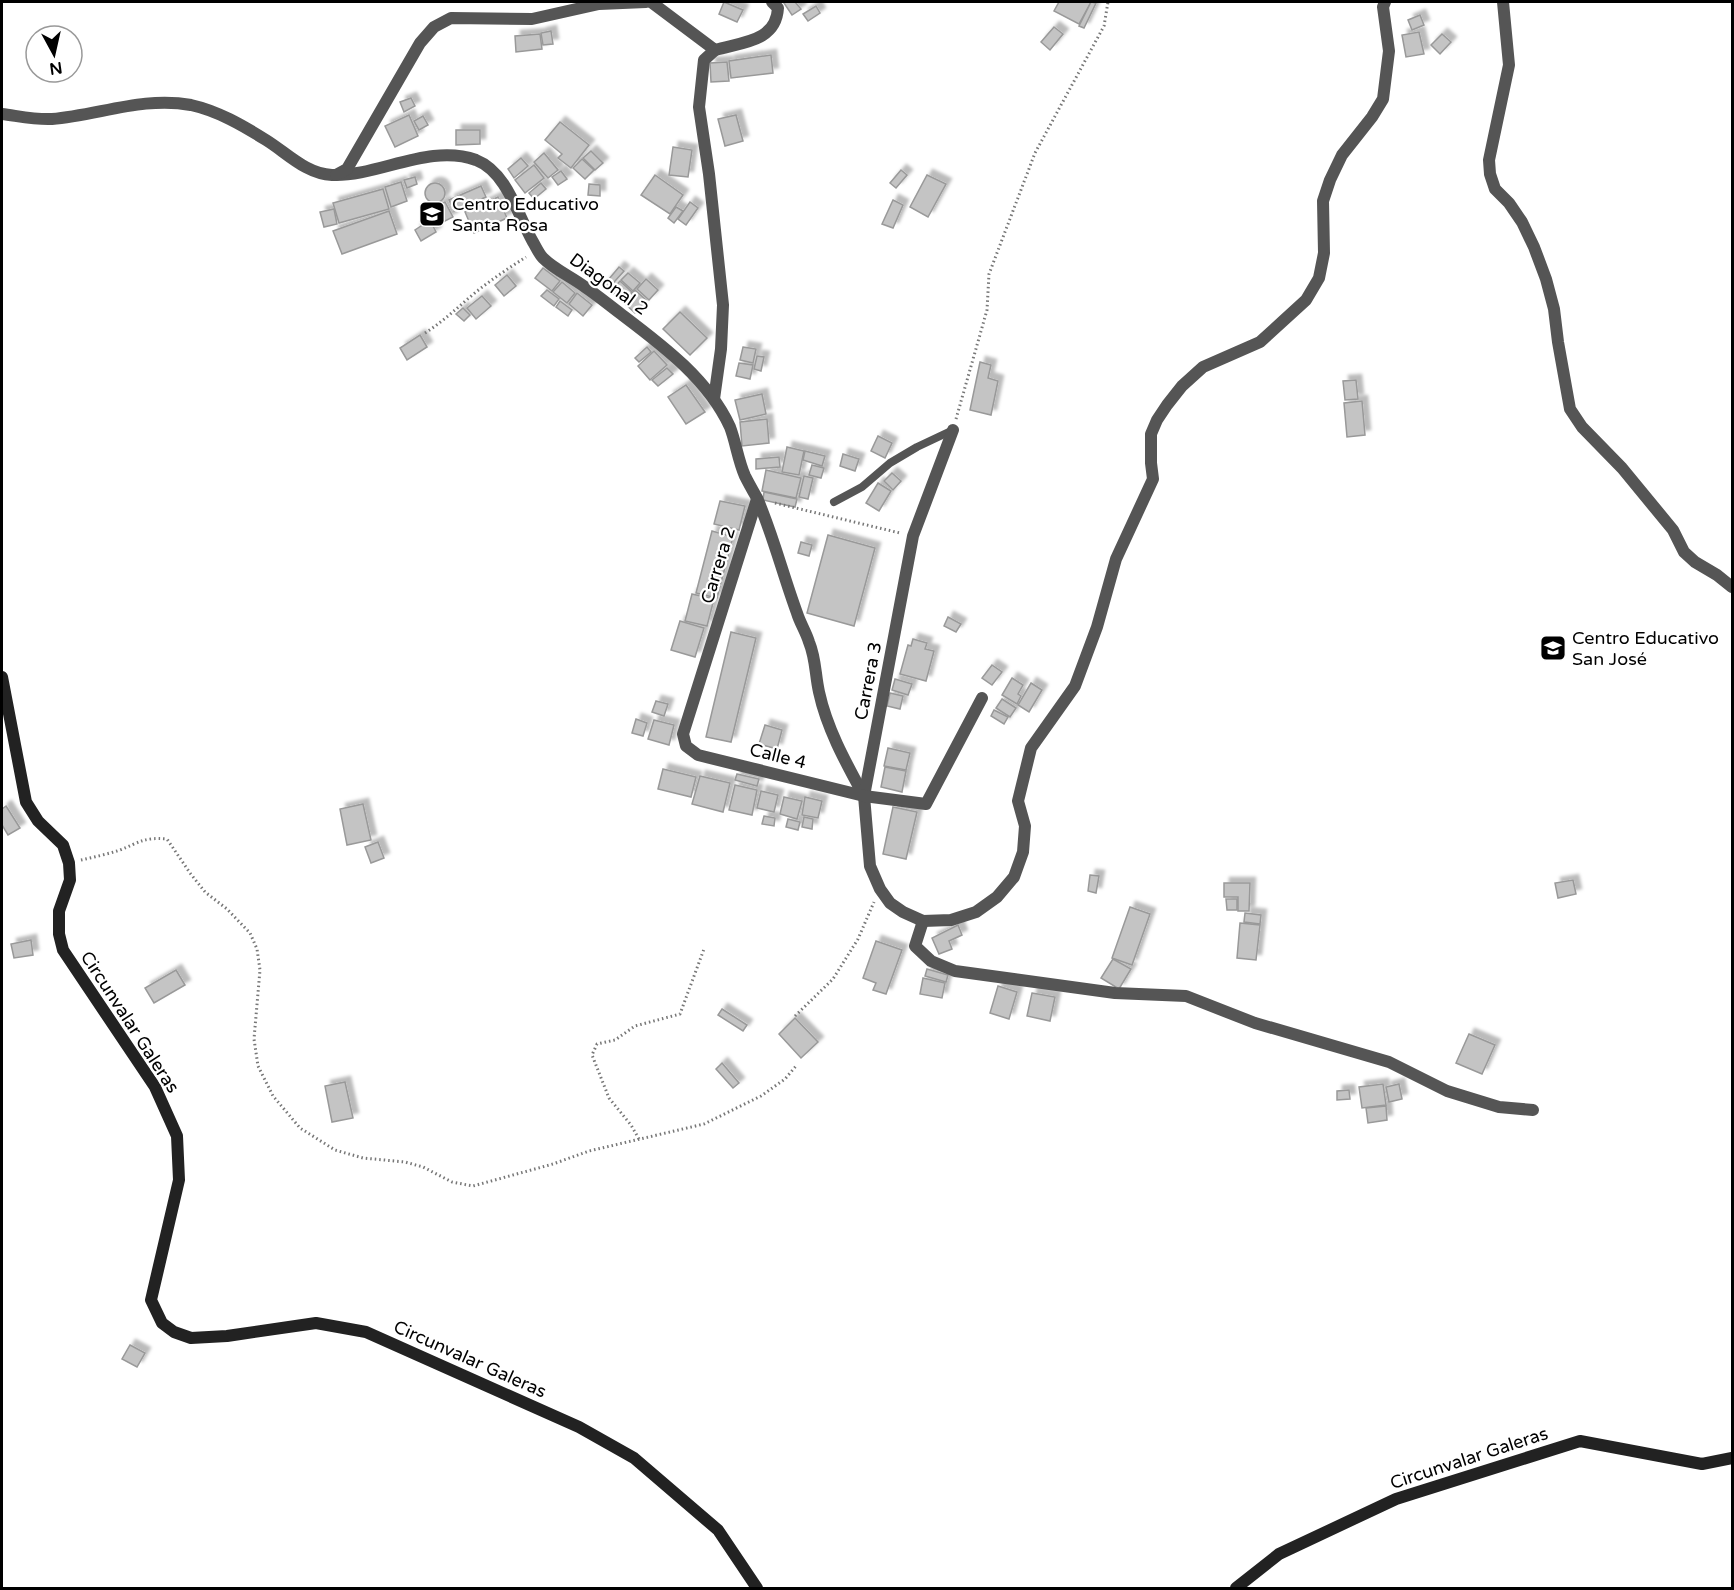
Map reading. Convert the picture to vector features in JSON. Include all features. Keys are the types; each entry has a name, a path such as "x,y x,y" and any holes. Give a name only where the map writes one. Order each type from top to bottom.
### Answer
{"main road":[{"path":"2,677 26,801 38,821 63,845 69,863"},
{"name":"Circunvalar Galeras","path":"69,863 70,879 59,911 59,934 63,950 155,1087 177,1136 179,1180 151,1300 162,1323 174,1332 191,1338 227,1336 316,1323 366,1332 558,1417 634,1458 668,1487 718,1530 757,1588"},
{"name":"Circunvalar Galeras","path":"1236,1588 1279,1554 1396,1499 1580,1441 1702,1464 1732,1458"}],"street":[{"path":"335,175 347,169 420,42 434,27 451,18 532,19 599,4 649,2 715,50"},
{"path":"772,2 778,8 777,20 772,29 762,37 715,50 704,60 699,107 723,305 721,349 714,399 730,428 745,475 757,499 809,641 816,664 818,690 828,721 840,751 864,796"},
{"path":"1385,2 1383,7 1389,51 1383,99 1342,156 1330,180 1323,201 1324,253 1319,278 1306,300 1260,342 1203,366 1182,386 1157,420 1150,434 1153,479 1116,559 1097,627 1075,686 1031,748 1018,801 1025,826 1023,852 1014,877 997,897 976,912 951,920 923,921 915,946 931,961 955,971 1115,993 1186,996 1256,1023 1389,1062 1447,1091 1499,1107 1533,1110"},
{"path":"1503,2 1509,64 1489,160 1490,174 1495,189 1509,203 1522,222 1546,279 1554,309 1570,409 1582,428 1622,468 1673,530 1684,552 1695,562 1718,574 1732,587"},
{"name":"Diagonal 2","path":"2,114 50,119 144,103 188,105 212,111 239,124 305,167 320,174 367,172 408,160 429,157 455,157 478,161 495,174 513,199 529,236 542,257 659,343 714,399"},
{"name":"Carrera 3","path":"923,921 890,903 880,889 870,866 864,796 913,536 953,430"},
{"name":"Carrera 2","path":"686,746 683,734 757,499"},
{"name":"Calle 4","path":"686,746 698,754 864,796 926,804 982,698"}],"lane":[{"path":"834,502 862,487 890,463 953,430"}],"path":[{"path":"953,430 987,310 989,274 1035,153 1104,27 1108,2"},
{"path":"426,333 448,318 500,274 537,249"},
{"path":"757,499 913,536"},
{"path":"69,863 119,850 141,840 153,837 167,838 205,892 227,909 250,933 257,949 260,970 254,1039 258,1066 273,1096 300,1128 335,1150 363,1158 405,1162 423,1167 453,1182 473,1186 553,1164 589,1151 704,1124 761,1096 785,1079 796,1066"},
{"path":"795,1016 833,979 858,939 880,889"},
{"path":"639,1139 631,1125 609,1098 592,1055 597,1044 615,1040 635,1026 680,1014 704,949"}],"building":[{"path":"724,2 743,10 737,22 719,14"},
{"path":"785,2 795,2 801,9 792,15"},
{"path":"1059,2 1091,2 1079,24 1054,11"},
{"path":"1091,2 1096,3 1084,28 1079,26"},
{"path":"816,6 820,13 808,21 803,14"},
{"path":"1420,15 1424,25 1412,30 1408,20"},
{"path":"1054,27 1063,34 1050,50 1041,42"},
{"path":"551,31 553,44 543,45 541,33"},
{"path":"1419,32 1424,54 1406,57 1402,35"},
{"path":"540,34 542,49 516,52 515,36"},
{"path":"1442,34 1451,42 1440,54 1431,45"},
{"path":"771,55 773,73 731,78 729,61"},
{"path":"727,62 729,81 711,82 710,63"},
{"path":"411,98 415,106 404,112 400,102"},
{"path":"409,115 418,136 395,147 385,126"},
{"path":"736,115 743,141 725,146 718,119"},
{"path":"423,116 428,125 419,130 414,121"},
{"path":"560,122 589,145 571,168 558,158 562,154 545,140"},
{"path":"456,130 480,130 480,144 456,145"},
{"path":"673,147 692,150 688,177 669,175"},
{"path":"591,151 603,163 595,170 583,158"},
{"path":"544,153 558,170 548,178 534,162"},
{"path":"521,158 528,166 514,178 508,169"},
{"path":"582,159 594,170 585,179 573,168"},
{"path":"534,165 544,178 525,193 515,180"},
{"path":"901,170 907,175 896,188 890,183"},
{"path":"561,171 567,179 558,185 552,177"},
{"path":"655,175 683,195 670,214 641,195"},
{"path":"927,175 946,184 928,217 910,207"},
{"path":"415,177 417,184 407,188 404,180"},
{"path":"401,182 407,201 391,207 385,187"},
{"path":"435,183 442,186 445,193 442,200 435,203 428,200 425,193 428,186"},
{"path":"541,183 546,189 534,199 529,193"},
{"path":"589,184 600,185 600,196 588,195"},
{"path":"481,186 486,197 454,211 449,200"},
{"path":"383,189 389,209 339,223 333,203"},
{"path":"498,197 507,218 474,233 465,212"},
{"path":"893,200 903,205 893,228 882,224"},
{"path":"445,202 453,217 435,226 427,211"},
{"path":"690,202 698,208 686,225 678,219"},
{"path":"676,207 683,211 674,223 668,218"},
{"path":"334,209 337,224 324,227 320,212"},
{"path":"389,211 397,234 342,254 333,231"},
{"path":"430,220 436,232 421,241 415,230"},
{"path":"619,267 624,271 607,290 603,286"},
{"path":"543,268 560,281 552,291 535,278"},
{"path":"628,273 640,283 633,291 621,280"},
{"path":"507,275 516,286 504,296 495,285"},
{"path":"646,279 658,290 649,300 637,289"},
{"path":"620,281 632,292 623,302 611,291"},
{"path":"562,282 575,293 567,303 553,292"},
{"path":"547,290 559,299 554,306 541,296"},
{"path":"635,290 646,300 635,313 623,302"},
{"path":"577,293 592,305 583,316 569,304"},
{"path":"482,296 491,306 476,319 467,308"},
{"path":"560,301 572,310 568,316 556,307"},
{"path":"463,308 470,315 464,321 456,314"},
{"path":"680,312 707,338 690,355 663,329"},
{"path":"420,335 427,347 407,360 400,348"},
{"path":"647,347 651,352 639,362 635,358"},
{"path":"743,347 756,349 753,363 740,360"},
{"path":"654,351 667,365 650,380 638,366"},
{"path":"757,356 764,357 761,371 754,369"},
{"path":"980,362 991,365 988,378 998,381 991,415 970,410"},
{"path":"739,363 753,365 750,379 736,376"},
{"path":"667,368 673,374 658,386 652,380"},
{"path":"1356,380 1358,399 1345,400 1343,381"},
{"path":"686,385 705,412 686,424 668,397"},
{"path":"762,394 766,414 740,420 735,400"},
{"path":"1362,401 1365,435 1347,437 1344,403"},
{"path":"767,419 769,443 742,446 740,422"},
{"path":"878,436 892,443 885,458 871,451"},
{"path":"787,447 804,451 799,475 782,472"},
{"path":"805,451 825,456 822,466 803,460"},
{"path":"843,454 859,459 855,471 840,466"},
{"path":"779,457 780,467 756,469 756,459"},
{"path":"812,465 824,468 821,478 809,475"},
{"path":"766,470 801,478 796,498 762,491"},
{"path":"892,473 901,481 893,490 884,481"},
{"path":"804,476 813,478 808,499 799,497"},
{"path":"878,483 891,491 879,511 866,503"},
{"path":"764,492 797,499 795,507 763,500"},
{"path":"720,501 745,506 739,530 714,524"},
{"path":"712,531 733,537 717,598 696,593"},
{"path":"828,535 875,548 854,626 807,613"},
{"path":"801,542 812,545 809,556 798,553"},
{"path":"692,594 714,599 707,626 685,621"},
{"path":"948,617 961,624 956,632 944,626"},
{"path":"680,621 704,628 695,657 671,650"},
{"path":"731,632 756,638 731,742 706,737"},
{"path":"913,639 927,643 925,649 934,651 926,681 900,674 908,645 911,646"},
{"path":"992,665 1002,672 992,685 982,678"},
{"path":"1012,678 1023,685 1018,694 1021,696 1017,704 1002,695"},
{"path":"895,679 912,684 908,695 892,690"},
{"path":"1031,683 1042,690 1029,712 1018,705"},
{"path":"890,693 903,696 900,709 887,706"},
{"path":"1002,699 1016,708 1010,717 996,708"},
{"path":"656,701 668,704 664,716 652,712"},
{"path":"994,710 1008,717 1004,724 991,716"},
{"path":"636,719 647,723 643,736 632,733"},
{"path":"654,720 674,725 669,745 648,739"},
{"path":"765,725 782,730 777,749 759,744"},
{"path":"888,748 910,753 906,770 884,766"},
{"path":"885,767 906,771 902,792 881,787"},
{"path":"663,769 696,777 691,797 658,789"},
{"path":"737,774 759,779 757,786 735,780"},
{"path":"700,776 730,783 723,812 692,804"},
{"path":"735,785 757,790 752,815 729,810"},
{"path":"761,791 778,795 774,812 757,808"},
{"path":"784,797 802,801 797,819 780,814"},
{"path":"805,797 822,801 818,818 802,815"},
{"path":"363,804 371,840 347,845 340,809"},
{"path":"6,806 20,828 8,835 2,825 2,809"},
{"path":"893,807 917,812 906,859 883,854"},
{"path":"764,816 775,818 774,826 762,824"},
{"path":"804,817 813,819 812,829 802,827"},
{"path":"788,819 800,822 798,830 786,827"},
{"path":"378,842 384,858 371,863 365,847"},
{"path":"1090,875 1099,876 1096,893 1088,891"},
{"path":"1573,880 1576,894 1558,898 1555,883"},
{"path":"1224,883 1250,883 1249,911 1238,911 1238,897 1224,897"},
{"path":"1226,899 1237,899 1237,910 1227,910"},
{"path":"1130,907 1150,914 1132,965 1112,958"},
{"path":"1245,913 1261,915 1260,924 1244,922"},
{"path":"1240,923 1260,925 1256,960 1237,958"},
{"path":"958,925 962,935 949,941 952,949 939,954 932,938"},
{"path":"31,940 33,955 14,958 11,944"},
{"path":"876,941 902,950 886,994 873,990 876,983 863,978"},
{"path":"1113,959 1131,969 1119,989 1101,978"},
{"path":"927,969 948,975 946,982 925,976"},
{"path":"176,970 185,985 154,1003 145,988"},
{"path":"923,978 945,983 942,998 920,994"},
{"path":"998,986 1017,992 1009,1019 990,1013"},
{"path":"1032,993 1055,997 1050,1021 1027,1016"},
{"path":"722,1009 747,1025 743,1031 718,1015"},
{"path":"795,1018 818,1042 801,1058 779,1034"},
{"path":"1469,1034 1495,1045 1482,1074 1456,1063"},
{"path":"722,1063 739,1083 733,1088 716,1069"},
{"path":"345,1082 353,1118 332,1122 325,1086"},
{"path":"1383,1084 1386,1105 1362,1108 1359,1087"},
{"path":"1399,1084 1402,1099 1389,1102 1386,1087"},
{"path":"1349,1090 1350,1099 1337,1100 1337,1091"},
{"path":"1386,1106 1387,1120 1368,1123 1366,1108"},
{"path":"130,1345 145,1353 137,1367 122,1359"}],"place":[{"name":"Centro Educativo Santa Rosa","path":"432,214"},
{"name":"Centro Educativo San José","path":"1553,648"}]}
